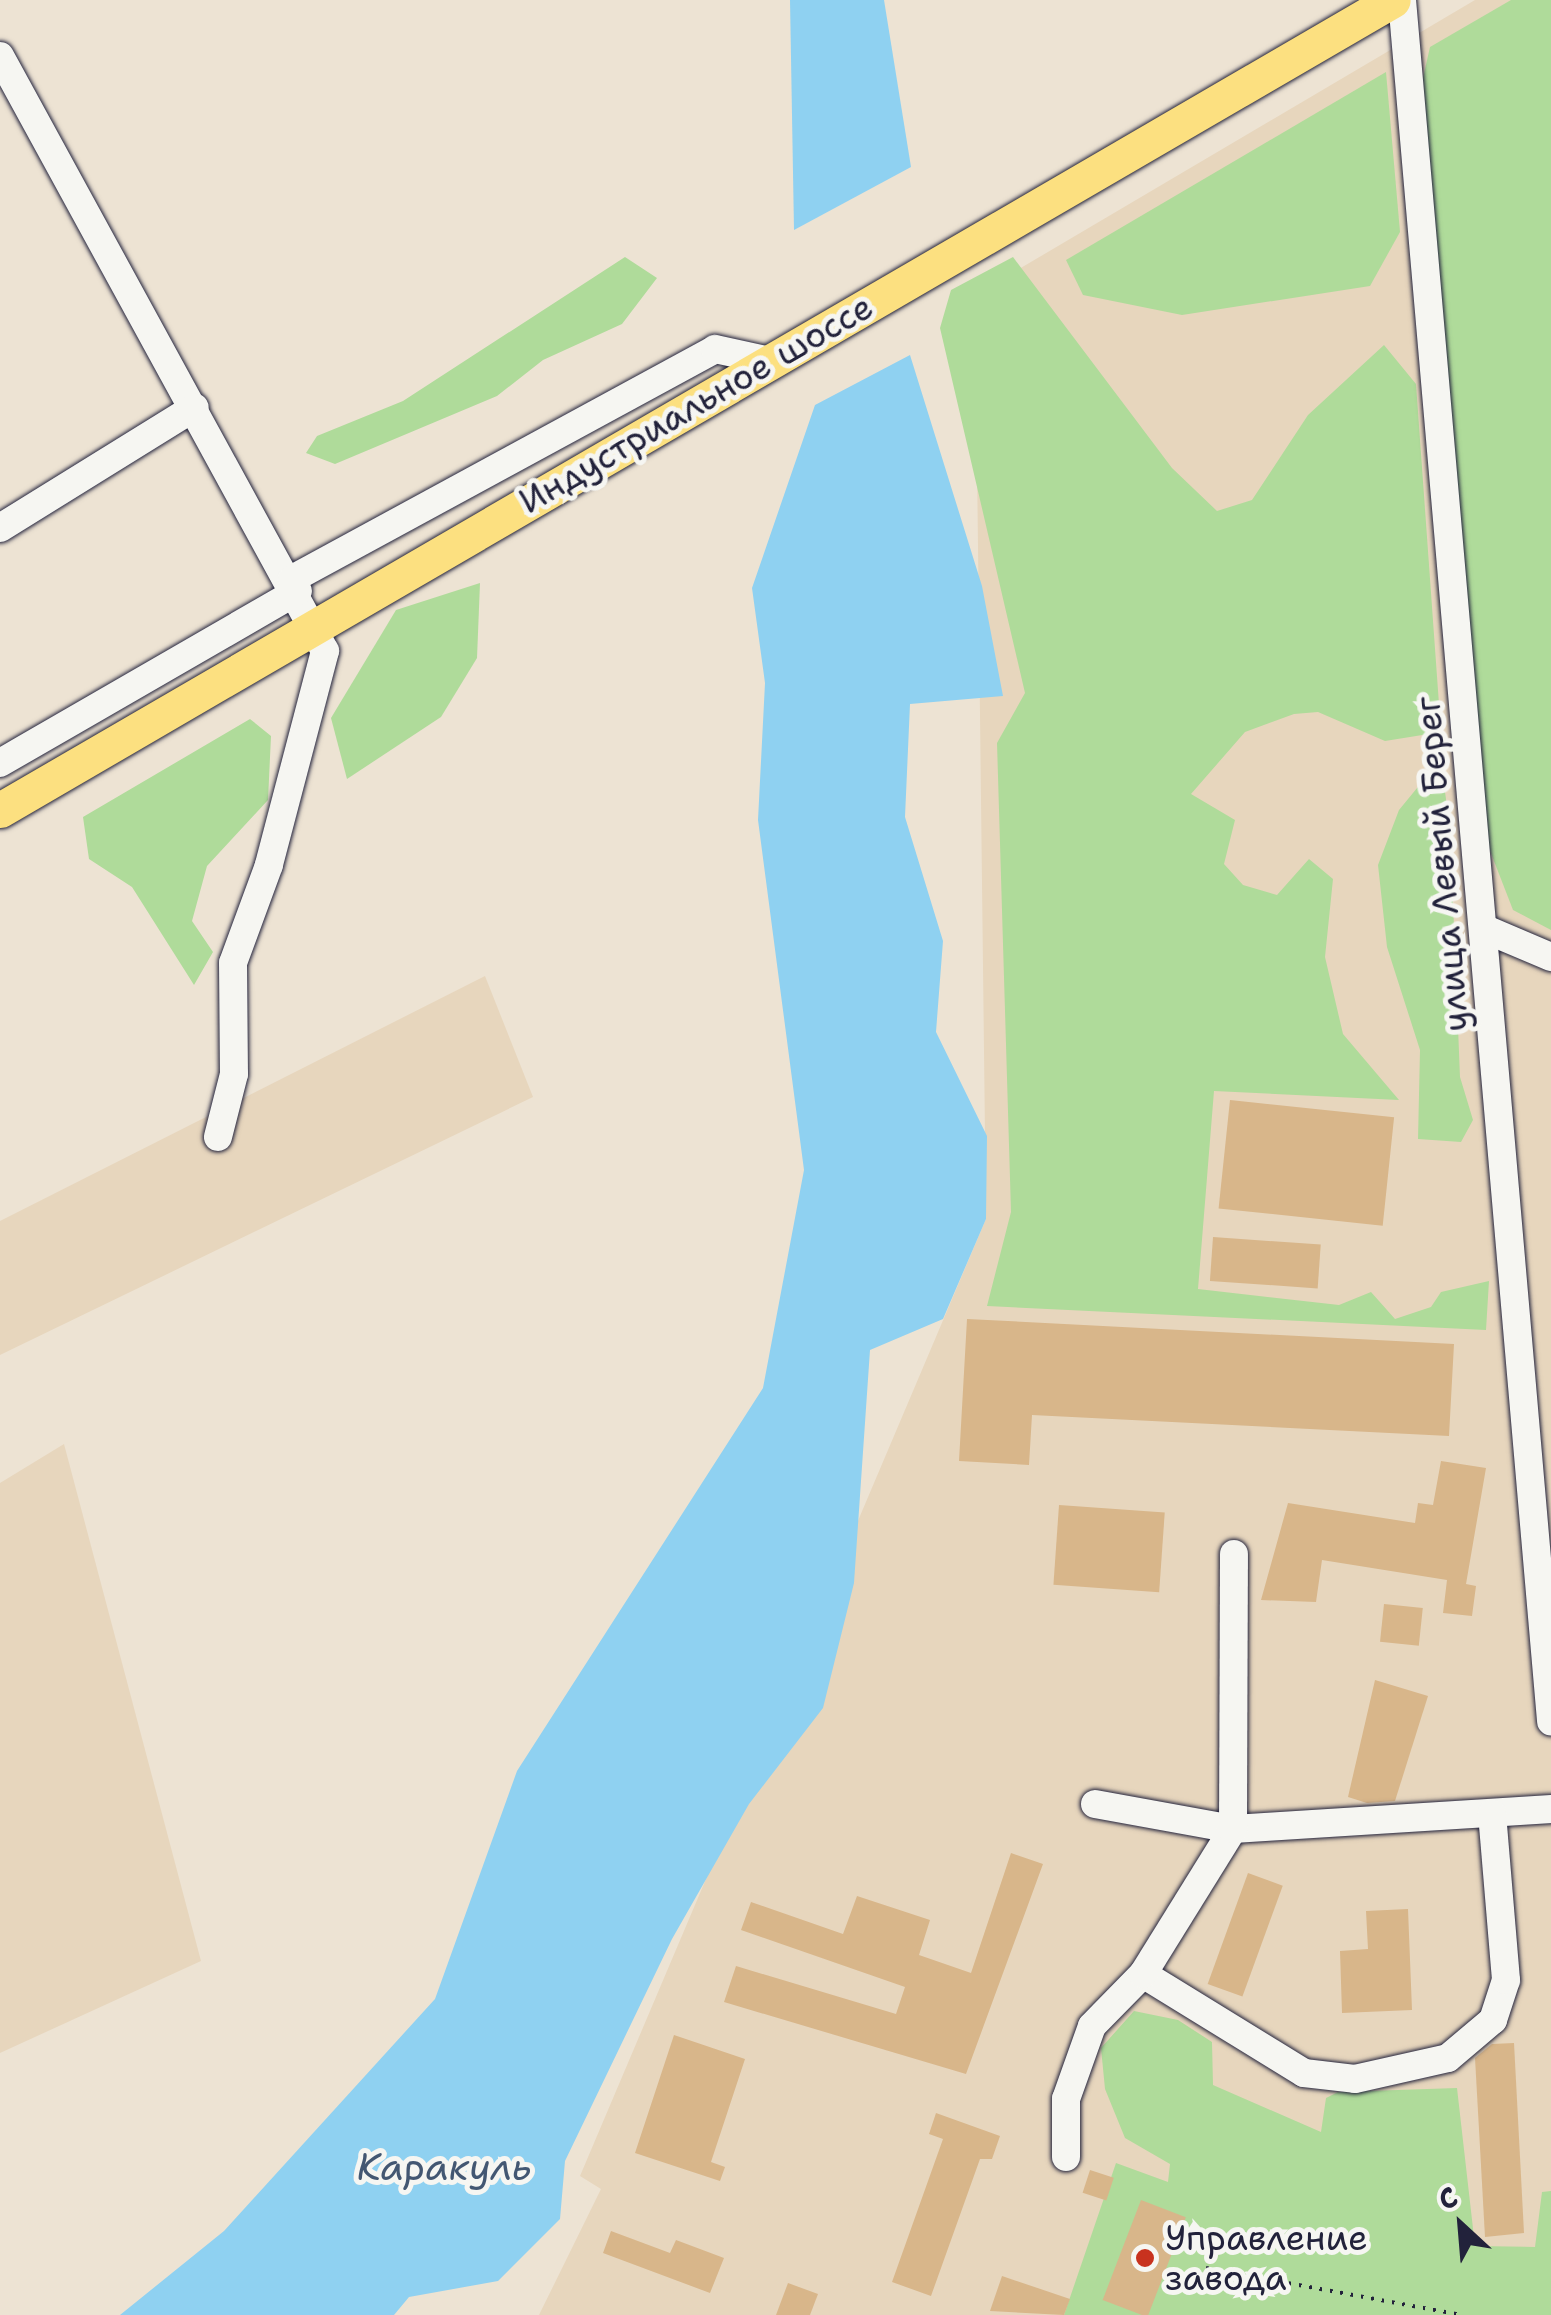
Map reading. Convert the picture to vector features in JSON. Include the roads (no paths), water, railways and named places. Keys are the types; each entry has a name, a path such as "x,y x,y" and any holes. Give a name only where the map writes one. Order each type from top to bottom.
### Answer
{"main road":[{"name":"Индустриальное шоссе","path":"0,810 1393,0"}],"street":[{"name":"улица Левый Берег","path":"1402,0 1485,929 1540,1419 1551,1722"},
{"path":"0,56 317,624 325,651 233,963 234,1074 218,1137"},
{"path":"0,764 295,585 715,349 770,361"},
{"path":"0,528 195,407"},
{"path":"1485,929 1551,957"},
{"path":"1066,2157 1066,2099 1092,2026 1143,1974 1233,1830 1234,1554"},
{"path":"1095,1804 1233,1830 1551,1809"},
{"path":"1143,1974 1304,2073 1355,2079 1448,2058 1493,2020 1506,1980 1492,1814"}],"water":[{"path":"790,0 884,0 911,167 794,230"},
{"name":"Каракуль","path":"910,355 982,586 1003,696 910,704 905,817 943,941 936,1032 987,1136 986,1219 943,1319 870,1350 854,1583 823,1708 749,1804 672,1939 565,2161 560,2219 498,2281 409,2297 394,2315 120,2315 224,2231 435,1999 517,1771 763,1388 804,1170 758,820 765,683 752,588 815,405"}],"place":[{"name":"Управление завода","path":"1145,2258"}]}
